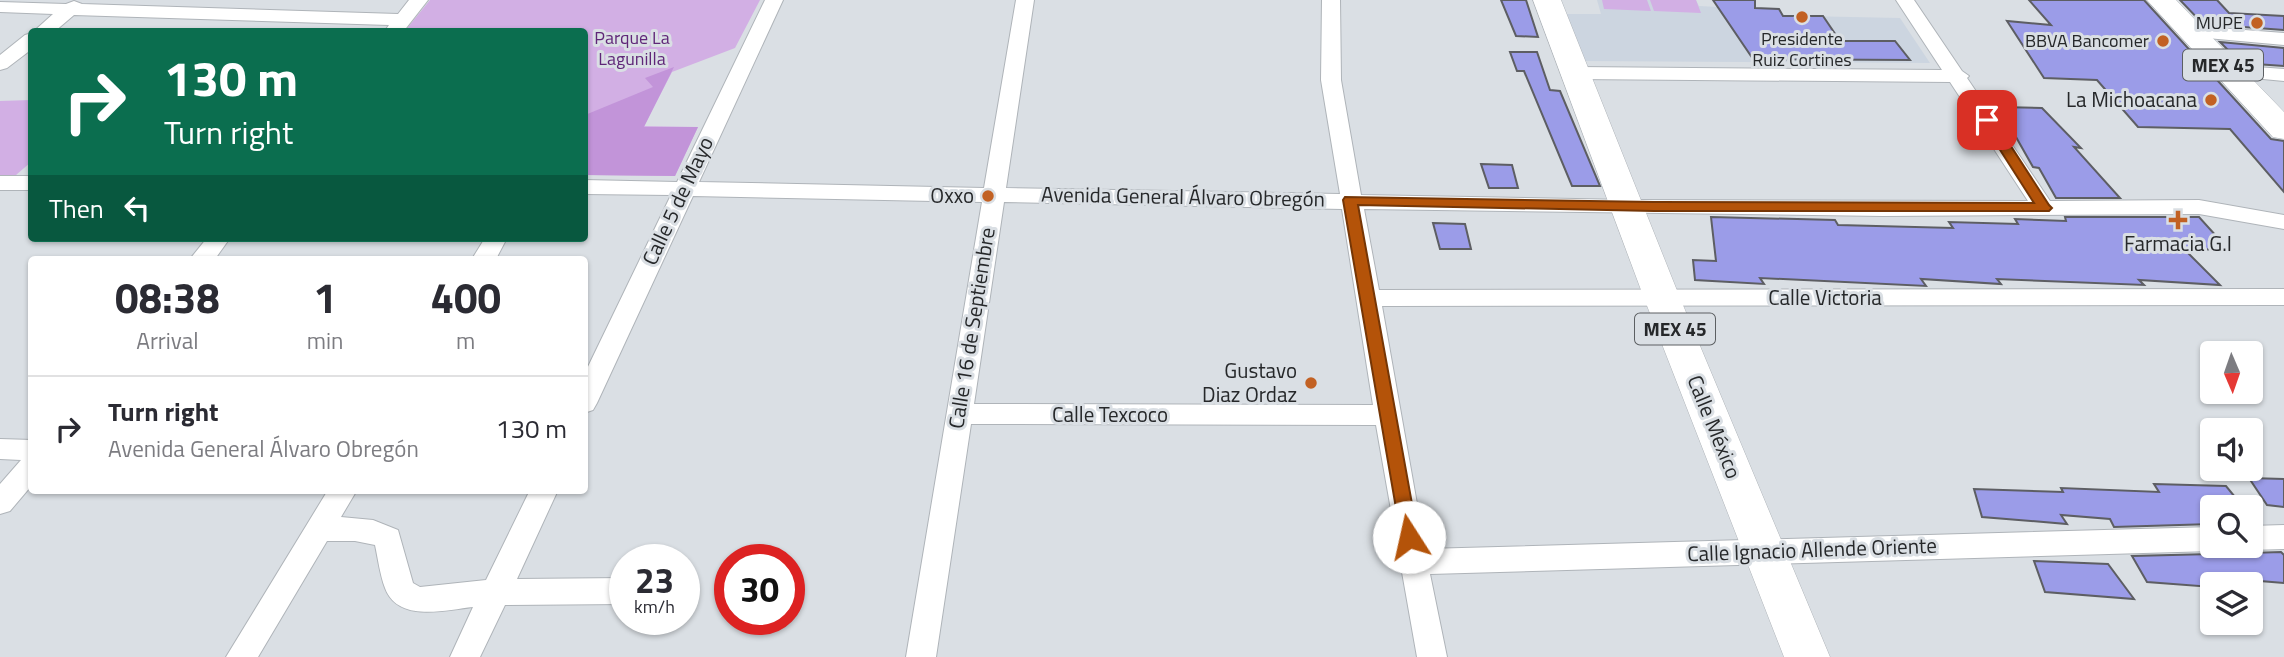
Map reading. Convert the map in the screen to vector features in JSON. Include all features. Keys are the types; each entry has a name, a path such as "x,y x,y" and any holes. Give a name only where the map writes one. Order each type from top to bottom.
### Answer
{"main road":[{"name":"Calle México","path":"1547,0 1662,298 1807,657"},
{"name":"MEX 45","path":"2161,0 2284,130"}],"street":[{"path":"207,28 239,0"},
{"path":"0,7 76,5 398,26 419,0"},
{"name":"Calle 5 de Mayo","path":"588,394 774,0"},
{"name":"Calle 16 de Septiembre","path":"921,657 1025,0"},
{"path":"1331,0 1331,80 1387,415 1432,657"},
{"path":"1905,0 1959,76 2044,208"},
{"path":"46,28 76,5"},
{"path":"2192,32 2284,39"},
{"path":"0,64 28,42"},
{"path":"2228,71 2284,75"},
{"path":"1576,73 1959,76"},
{"name":"Avenida General Álvaro Obregón","path":"588,187 1628,206 2199,207 2284,222"},
{"path":"204,256 216,242"},
{"name":"Calle Victoria","path":"1367,298 2284,297"},
{"name":"Calle Texcoco","path":"959,414 1387,415"},
{"path":"0,449 28,450"},
{"path":"0,503 28,471"},
{"path":"241,657 341,494"},
{"path":"465,657 542,494"},
{"path":"319,529 360,530 382,534 388,538 399,587 411,598 429,600 497,592 609,591"},
{"path":"2263,538 2284,537"},
{"name":"Calle Ignacio Allende Oriente","path":"1413,562 2200,539"}],"shaded area":[{"path":"1597,0 1696,0 1699,6 1718,7 1725,18 1755,15 1900,18 1930,63 1584,61 1567,14 1601,14"},
{"path":"674,67 644,127 698,127 675,176 588,175 588,114 653,87 645,78"}],"green space":[{"name":"Parque La Lagunilla","path":"430,0 760,0 735,48 672,72 644,126 698,127 675,176 588,175 588,28 407,28"},
{"path":"1602,0 1647,0 1651,11 1604,9"},
{"path":"1650,0 1696,0 1701,13 1654,11"},
{"path":"28,100 28,165 16,175 0,175 0,101"}],"building":[{"path":"1501,0 1526,0 1538,37 1516,36"},
{"path":"1713,0 1755,0 1755,8 1779,9 1783,16 1823,16 1840,41 1895,41 1910,60 1753,59"},
{"path":"2029,0 2144,0 2271,139 2284,141 2284,192 2230,129 2138,127 2097,80 2044,78 2007,21 2051,25"},
{"path":"2180,0 2217,0 2229,13 2284,16 2284,30 2203,24"},
{"path":"2220,42 2284,48 2284,66 2241,63"},
{"path":"1510,52 1537,52 1550,90 1560,91 1600,186 1572,186 1524,71 1517,71"},
{"path":"1999,107 2042,108 2081,148 2074,147 2120,198 2056,198 2039,168 2033,167"},
{"path":"1481,164 1512,165 1518,188 1489,188"},
{"path":"1711,217 1835,220 1838,225 1953,228 1949,222 2018,224 2015,219 2066,221 2065,217 2199,217 2224,249 2185,250 2220,285 2139,280 2144,285 1997,279 2001,284 1921,279 1926,286 1760,278 1764,284 1695,280 1693,260 1716,261"},
{"path":"1433,223 1465,224 1471,249 1440,249"},
{"path":"2284,479 2284,507 2267,505 2263,495 2251,481"},
{"path":"2154,484 2226,486 2233,495 2200,495 2200,524 2114,527 2110,519 2061,515 2067,524 1982,517 1974,489 2063,492 2061,488 2159,492"},
{"path":"2281,552 2284,555 2284,583 2263,581 2263,572 2200,572 2200,586 2147,582 2132,556 2200,554 2200,558 2263,558 2263,553"},
{"path":"2034,561 2108,564 2134,599 2045,592"}],"place":[{"name":"Presidente Ruiz Cortines","path":"1802,17"},
{"name":"MUPE","path":"2257,23"},
{"name":"BBVA Bancomer","path":"2163,41"},
{"name":"La Michoacana","path":"2211,100"},
{"name":"Oxxo","path":"988,196"},
{"name":"Farmacia G.I","path":"2178,220"},
{"name":"Gustavo Diaz Ordaz","path":"1311,383"}],"route":[{"path":"1409,537 1350,200 1654,207 2044,208 1987,120"}]}
